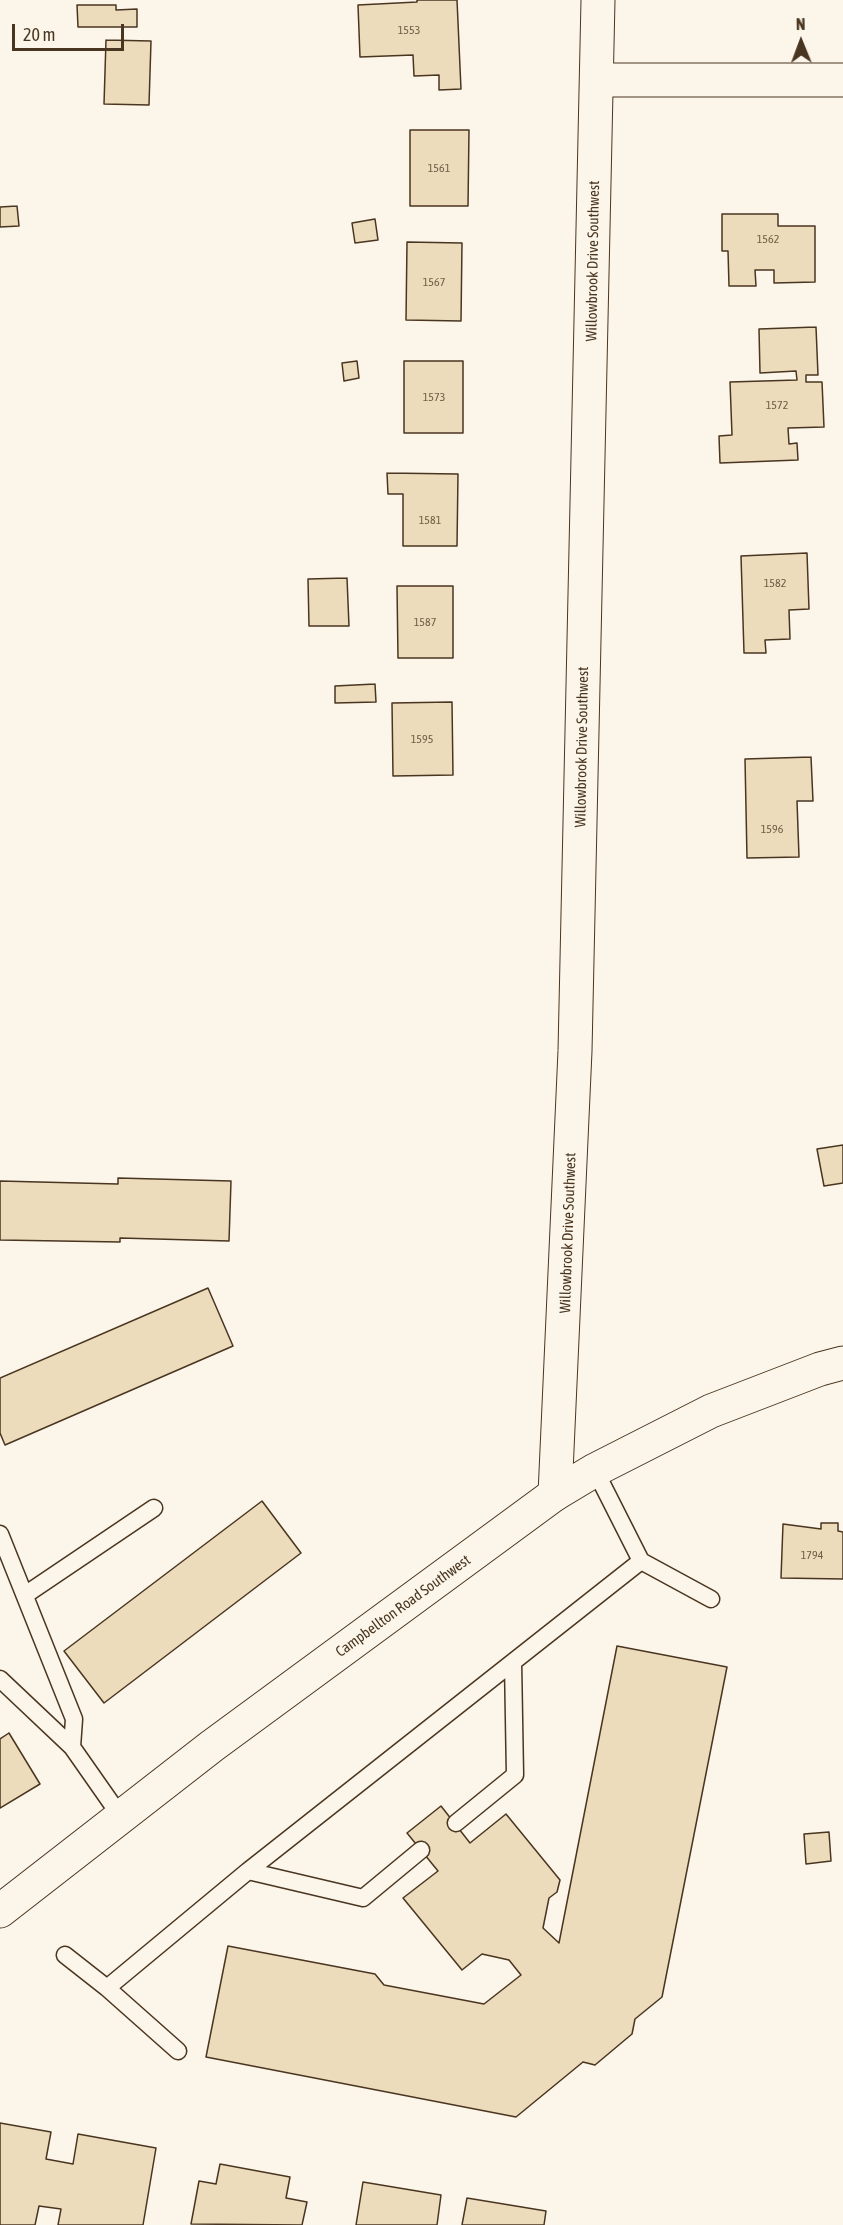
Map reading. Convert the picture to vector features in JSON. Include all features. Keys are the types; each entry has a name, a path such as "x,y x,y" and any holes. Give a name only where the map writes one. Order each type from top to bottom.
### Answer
{"street":[{"name":"Willowbrook Drive Southwest","path":"555,1494 575,1051 598,0"},
{"path":"597,80 843,80"},
{"name":"Campbellton Road Southwest","path":"0,1911 212,1746 555,1494 595,1470 711,1411 820,1369 843,1364"}],"lane":[{"path":"595,1470 641,1561 711,1599"},
{"path":"25,1595 154,1508"},
{"path":"0,1534 75,1719 72,1747"},
{"path":"107,1988 248,1871 641,1561"},
{"path":"456,1823 515,1776 513,1662"},
{"path":"0,1679 72,1747 121,1817"},
{"path":"248,1871 363,1898 421,1850"},
{"path":"65,1955 107,1988 178,2051"}],"building":[{"path":"417,0 457,0 461,89 439,90 439,75 414,76 413,55 360,57 358,5 417,2"},
{"path":"77,5 116,5 116,10 137,9 137,27 78,27"},
{"path":"106,40 151,41 149,105 104,104"},
{"path":"410,130 469,130 468,206 410,206"},
{"path":"17,206 19,226 0,227 0,207"},
{"path":"722,214 778,214 778,226 815,226 815,282 774,283 774,270 755,270 756,286 729,286 728,251 722,251"},
{"path":"375,219 378,240 355,243 352,223"},
{"path":"407,242 462,243 461,321 406,320"},
{"path":"816,327 818,375 806,375 806,382 822,382 824,427 788,428 789,444 797,443 798,460 720,463 719,436 732,435 730,382 797,380 796,371 760,373 759,329"},
{"path":"357,361 359,378 344,381 342,363"},
{"path":"404,361 463,361 463,433 404,433"},
{"path":"387,473 458,474 457,546 403,546 403,494 388,494"},
{"path":"807,553 809,609 789,610 790,639 765,640 766,653 744,653 741,556"},
{"path":"347,578 349,626 309,626 308,579"},
{"path":"397,586 453,586 453,658 398,658"},
{"path":"375,684 376,702 335,703 335,686"},
{"path":"452,702 453,775 393,776 392,703"},
{"path":"811,757 813,801 797,801 799,857 747,858 745,759"},
{"path":"843,1145 843,1183 824,1186 817,1149"},
{"path":"118,1178 231,1181 229,1241 120,1238 120,1242 0,1240 0,1181 118,1184"},
{"path":"208,1288 233,1346 5,1445 0,1433 0,1378"},
{"path":"262,1501 301,1553 104,1703 64,1651"},
{"path":"821,1523 838,1523 838,1531 843,1532 843,1579 781,1578 783,1524 821,1529"},
{"path":"617,1646 727,1667 662,1997 635,2019 632,2034 595,2065 583,2062 516,2117 206,2057 228,1946 375,1974 384,1985 484,2004 521,1975 509,1960 482,1954 462,1970 403,1898 438,1871 407,1833 441,1806 470,1843 506,1814 560,1880 557,1892 549,1898 543,1928 559,1943"},
{"path":"9,1733 40,1784 0,1808 0,1739"},
{"path":"829,1832 831,1861 806,1864 804,1834"},
{"path":"0,2123 51,2132 46,2159 73,2164 78,2134 156,2148 143,2225 58,2225 61,2209 39,2206 35,2225 0,2225"},
{"path":"220,2164 290,2177 286,2198 307,2202 302,2225 191,2224 199,2181 216,2184"},
{"path":"363,2182 441,2195 437,2225 356,2225"},
{"path":"467,2198 546,2211 544,2225 462,2225"}]}
